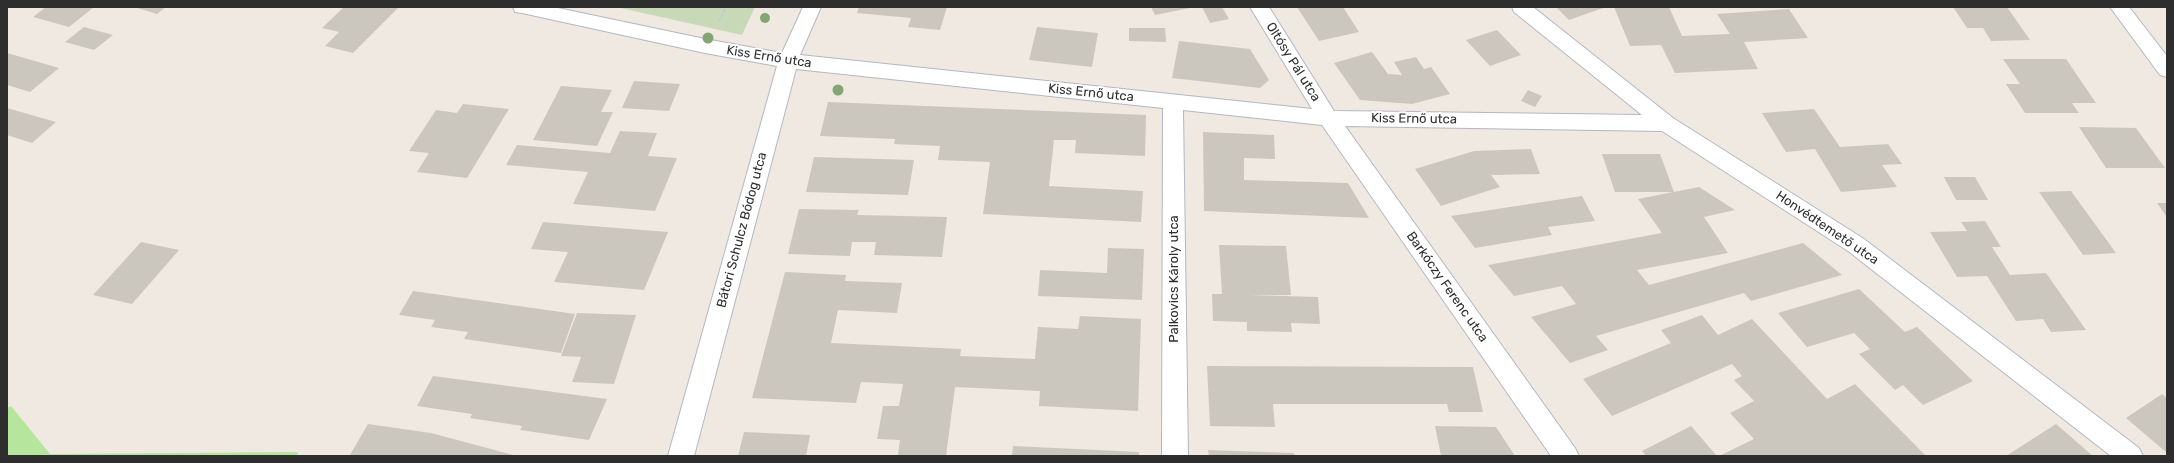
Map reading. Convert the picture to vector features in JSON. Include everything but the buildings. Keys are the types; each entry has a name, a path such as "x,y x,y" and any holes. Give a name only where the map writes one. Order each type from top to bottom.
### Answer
{"street":[{"name":"Kiss Ernő utca","path":"522,7 705,46 788,61 1328,118 1666,123"},
{"name":"Bátori Schulcz Bódog utca","path":"681,456 788,61 812,7"},
{"name":"Oltósy Pál utca","path":"1259,7 1328,118"},
{"name":"Honvédtemető utca","path":"1521,7 1666,123 1856,245 2130,456"},
{"path":"2119,7 2167,70"},
{"name":"Palkovics Károly utca","path":"1173,102 1175,456"},
{"name":"Barkóczy Ferenc utca","path":"1328,118 1566,456"}],"green space":[{"path":"616,7 755,7 742,35"},
{"path":"11,406 50,454 298,452 297,456 7,456 7,408"}]}
